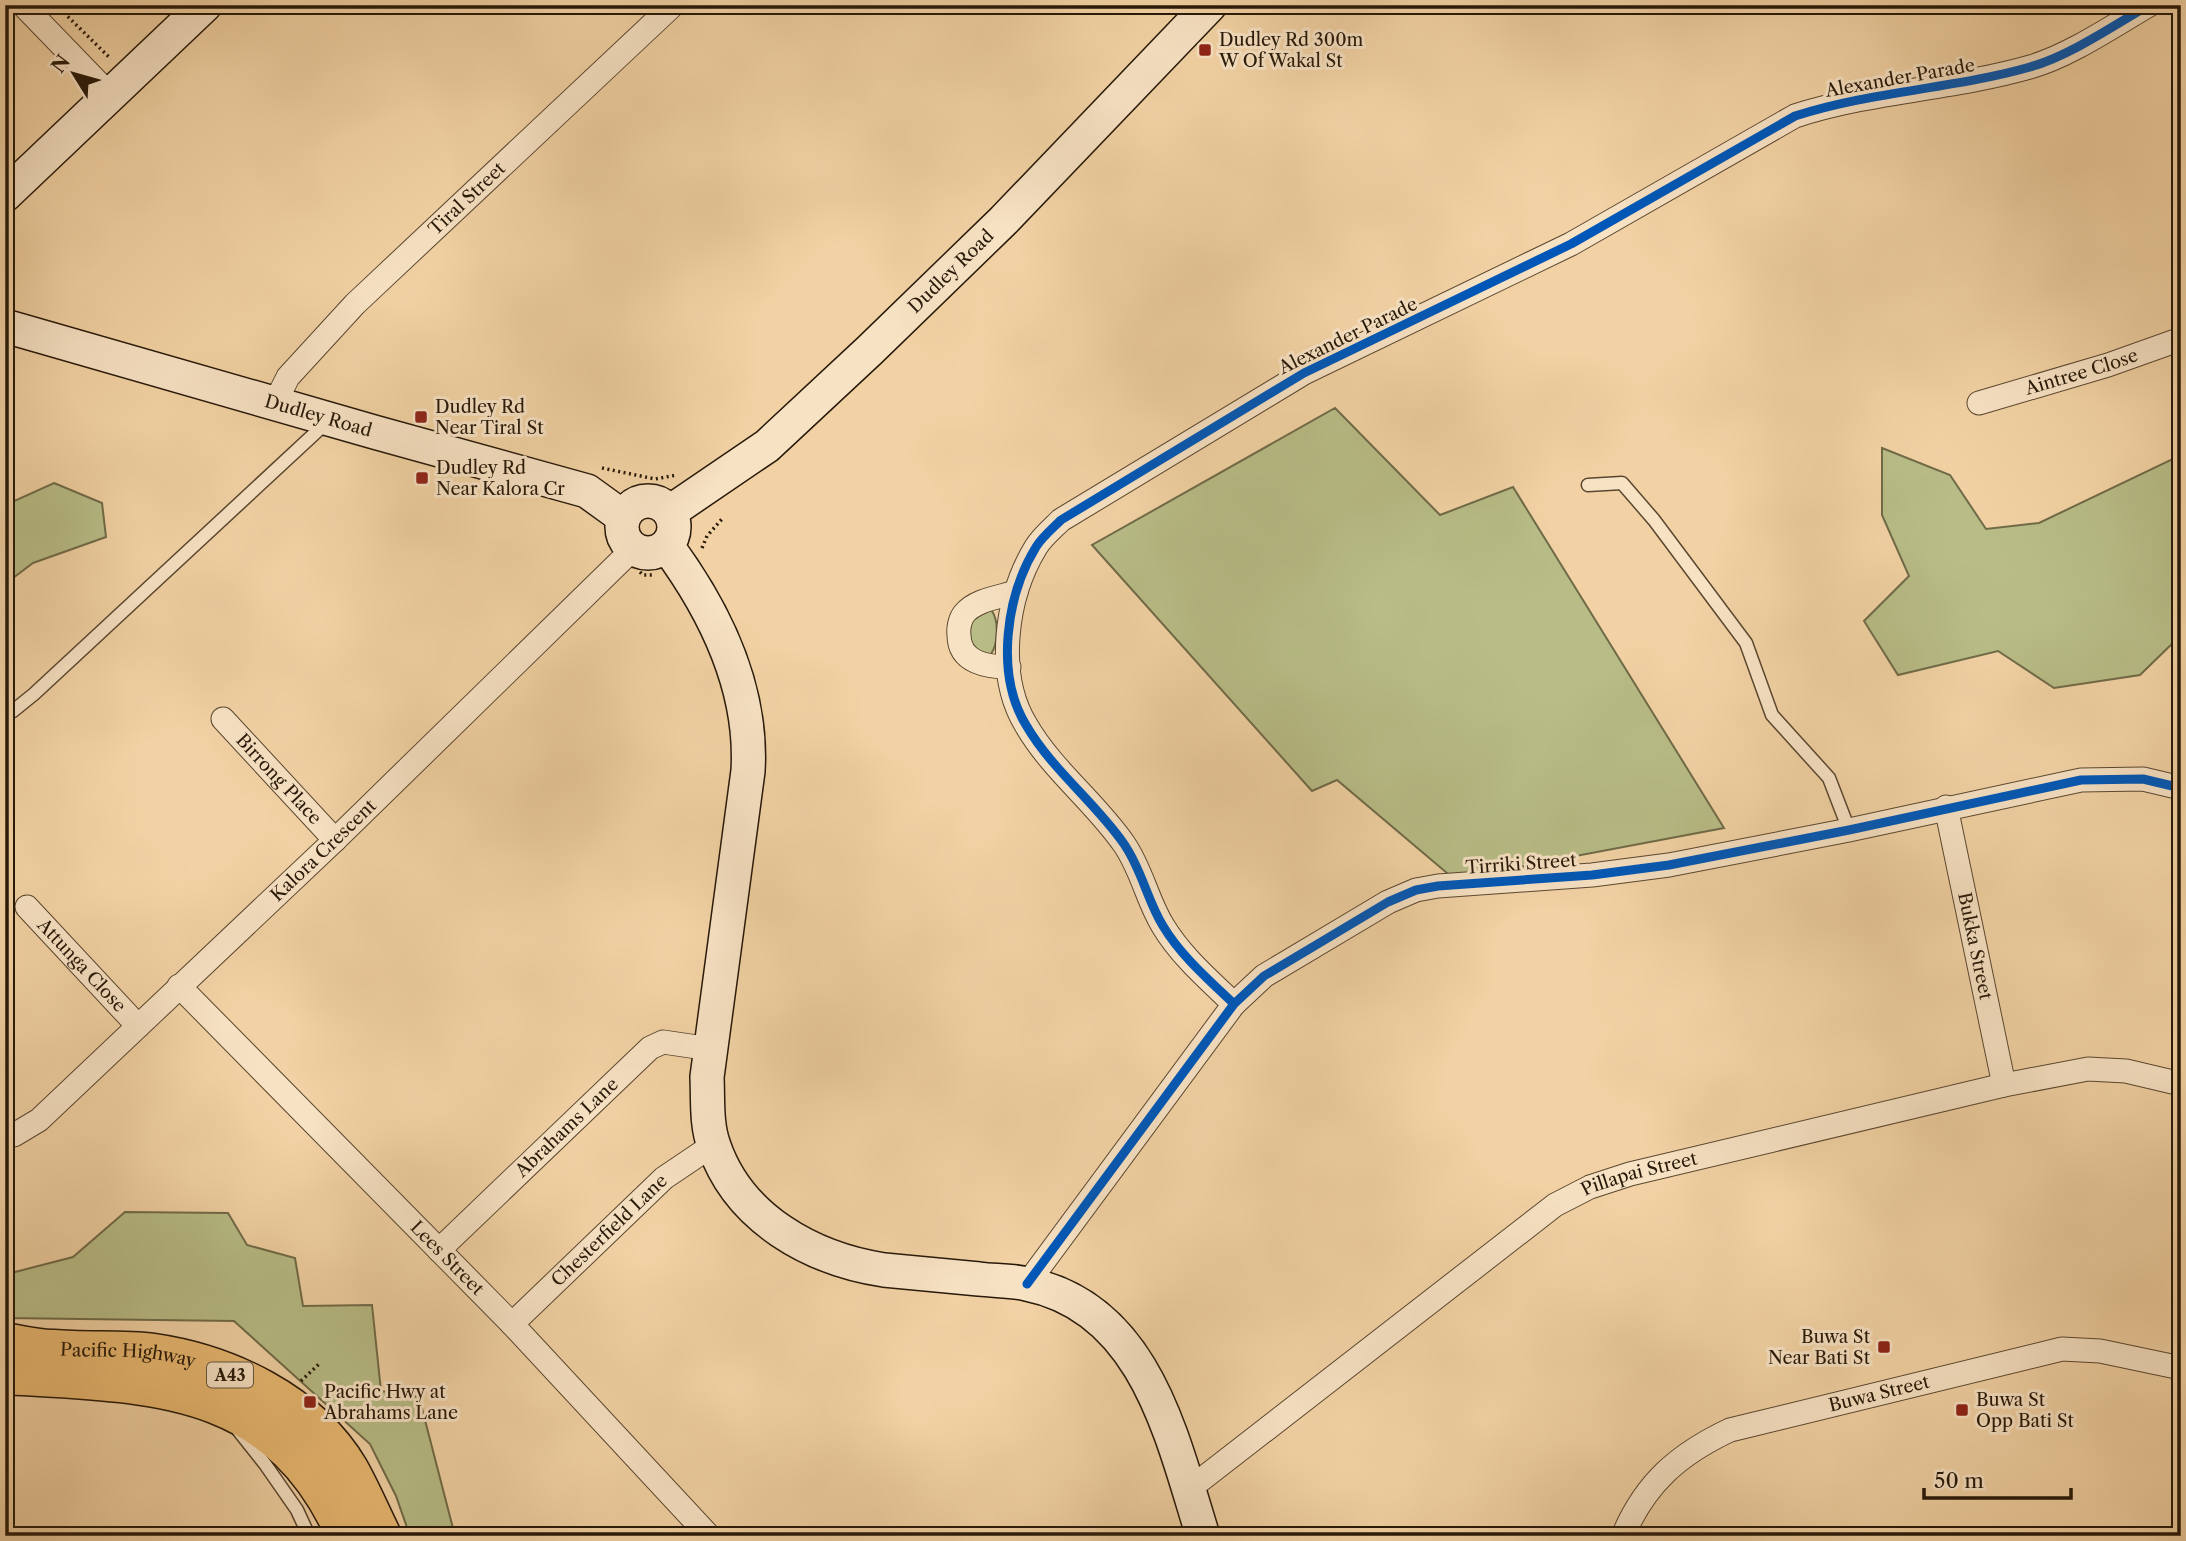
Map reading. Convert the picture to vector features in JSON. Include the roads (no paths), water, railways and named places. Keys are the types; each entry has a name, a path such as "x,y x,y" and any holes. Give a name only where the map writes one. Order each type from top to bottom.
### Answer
{"highway":[{"name":"Pacific Highway","path":"5,1342 49,1349 153,1353 201,1364 252,1383 301,1414 327,1440 348,1468 382,1536"},
{"name":"Pacific Highway","path":"5,1376 148,1386 178,1392 229,1411 268,1432 296,1457 315,1478 346,1536"}],"street":[{"path":"23,5 110,95"},
{"path":"5,195 205,5"},
{"name":"Tiral Street","path":"275,403 288,377 355,304 673,5"},
{"name":"Dudley Road","path":"670,512 767,446 870,350 1004,220 1210,5"},
{"name":"Alexander Parade","path":"1234,1004 1194,967 1163,927 1133,858 1031,733 1014,699 1009,667 1009,631 1022,573 1037,544 1061,520 1304,373 1571,244 1796,116 1827,106 1986,78 2034,66 2083,43 2149,5"},
{"name":"Dudley Road","path":"5,326 587,491 623,517"},
{"name":"Aintree Close","path":"1979,403 2108,365 2181,339"},
{"path":"662,561 675,528 670,512 665,506 649,500 636,503 623,517 622,533 626,542 636,561 659,551 662,561 699,591 719,628 734,669 747,727 748,771 707,1077 713,1145 726,1172 742,1196 764,1218 789,1237 823,1256 860,1267 1027,1284 1073,1301 1094,1313 1126,1346 1150,1384 1203,1536"},
{"name":"Kalora Crescent","path":"5,1135 14,1135 39,1120 179,986 636,561"},
{"path":"1009,667 989,667 978,663 963,651 958,634 964,614 971,608 1016,592"},
{"name":"Birrong Place","path":"223,719 335,840"},
{"name":"Tirriki Street","path":"1027,1284 1234,1004 1264,976 1388,902 1416,890 1438,886 1592,875 1669,864 1849,830 2081,779 2143,779 2181,788"},
{"name":"Bukka Street","path":"1947,807 2004,1085"},
{"name":"Attunga Close","path":"27,907 138,1026"},
{"name":"Lees Street","path":"179,986 512,1324 709,1536"},
{"name":"Abrahams Lane","path":"439,1250 650,1048 663,1042 711,1049"},
{"name":"Pillapai Street","path":"1188,1490 1555,1205 1590,1187 1630,1174 2004,1085 2088,1069 2126,1071 2181,1084"},
{"name":"Chesterfield Lane","path":"512,1324 664,1178 713,1145"},
{"name":"Buwa Street","path":"1623,1536 1632,1514 1644,1496 1676,1461 1730,1430 2062,1349 2100,1351 2181,1368"}],"lane":[{"path":"5,713 13,711 34,694 330,419"},
{"path":"1588,485 1622,483 1654,520 1746,642 1772,715 1829,778 1849,830"},
{"path":"229,1411 240,1436 265,1464 298,1510 309,1536"}],"place":[{"name":"Dudley Rd 300m W Of Wakal St","path":"1205,50"},
{"name":"Dudley Rd Near Tiral St","path":"421,417"},
{"name":"Dudley Rd Near Kalora Cr","path":"422,478"},
{"name":"Buwa St Near Bati St","path":"1884,1347"},
{"name":"Pacific Hwy at Abrahams Lane","path":"310,1402"},
{"name":"Buwa St Opp Bati St","path":"1962,1410"}]}
